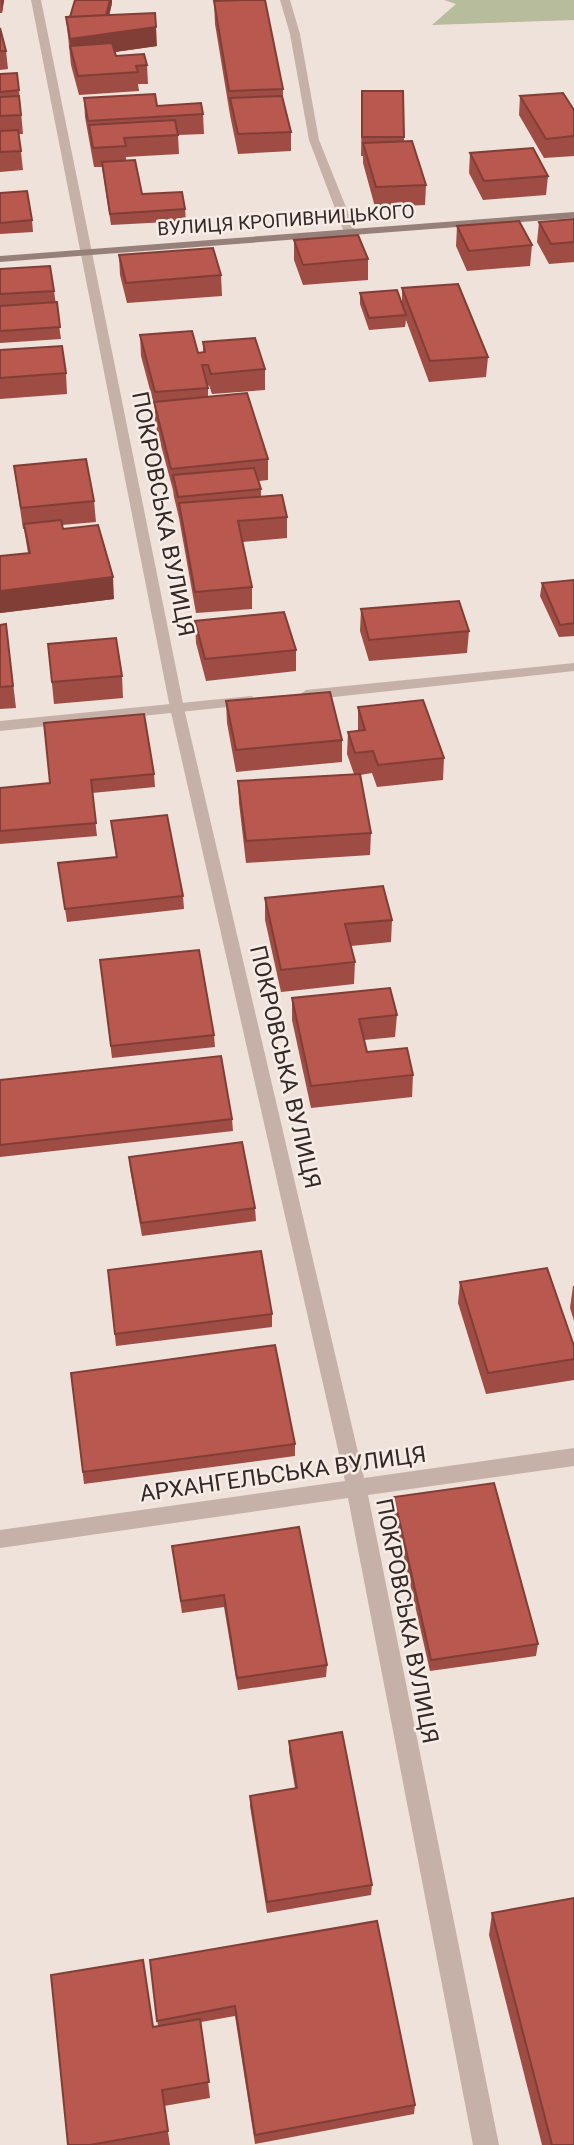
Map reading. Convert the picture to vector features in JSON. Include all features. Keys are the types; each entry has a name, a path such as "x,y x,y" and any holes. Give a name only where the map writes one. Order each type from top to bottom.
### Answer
{"main road":[{"name":"ВУЛИЦЯ КРОПИВНИЦЬКОГО","path":"0,259 574,215"}],"street":[{"name":"ПОКРОВСЬКА ВУЛИЦЯ","path":"36,0 177,708 356,1488 486,2145"},
{"path":"285,0 295,34 314,140 350,232"},
{"path":"296,696 574,667"},
{"path":"0,726 268,699"},
{"name":"АРХАНГЕЛЬСЬКА ВУЛИЦЯ","path":"0,1539 574,1457"}],"green space":[{"path":"444,0 574,0 574,20 432,25 456,4"}],"building":[{"path":"75,0 110,0 106,15 70,17"},
{"path":"265,0 283,89 229,91 214,1"},
{"path":"155,13 156,27 70,39 66,17"},
{"path":"0,28 6,51 0,51"},
{"path":"112,43 116,56 144,54 147,65 136,66 138,72 78,76 70,46"},
{"path":"17,73 19,90 0,92 0,74"},
{"path":"362,91 403,91 404,137 362,137"},
{"path":"563,93 574,110 574,136 546,139 520,96"},
{"path":"155,94 157,106 201,103 203,114 88,121 84,98"},
{"path":"19,96 21,115 0,116 0,97"},
{"path":"282,96 291,132 238,134 230,98"},
{"path":"175,120 178,135 124,138 126,146 93,148 89,125"},
{"path":"18,130 21,151 0,152 0,131"},
{"path":"412,141 426,185 376,187 363,143"},
{"path":"533,148 548,176 484,181 470,153"},
{"path":"135,160 142,194 182,192 185,209 110,214 102,162"},
{"path":"27,191 32,220 0,223 0,193"},
{"path":"574,219 574,242 551,244 539,222"},
{"path":"519,221 532,245 469,251 457,226"},
{"path":"358,235 368,259 303,265 294,240"},
{"path":"213,248 221,275 126,283 119,255"},
{"path":"50,266 54,291 0,294 0,269"},
{"path":"458,284 488,357 430,361 402,288"},
{"path":"397,290 406,315 369,318 360,293"},
{"path":"57,302 60,327 0,331 0,306"},
{"path":"192,331 198,353 205,352 203,342 255,338 265,369 211,374 208,365 202,365 208,388 155,392 140,335"},
{"path":"62,346 66,373 0,378 0,350"},
{"path":"247,393 268,459 171,469 154,402"},
{"path":"86,459 94,501 21,508 14,466"},
{"path":"254,468 261,489 178,497 173,475"},
{"path":"282,495 287,517 238,521 252,587 195,592 179,503"},
{"path":"61,520 63,529 98,525 113,577 0,591 0,556 30,553 24,524"},
{"path":"574,580 574,623 560,625 542,583"},
{"path":"459,601 469,631 369,640 361,609"},
{"path":"284,612 296,650 205,659 195,621"},
{"path":"6,624 13,686 0,687 0,625"},
{"path":"116,638 122,676 52,682 48,644"},
{"path":"330,692 342,740 236,750 226,701"},
{"path":"423,700 444,758 378,765 373,751 355,753 348,732 365,730 358,707"},
{"path":"144,714 154,774 91,780 96,823 0,831 0,788 50,783 44,723"},
{"path":"360,774 371,833 246,841 238,781"},
{"path":"167,815 183,896 65,909 58,863 117,857 111,821"},
{"path":"383,886 392,920 345,924 355,962 281,970 265,898"},
{"path":"199,950 214,1035 111,1046 100,960"},
{"path":"390,988 397,1015 359,1019 367,1052 407,1048 413,1075 311,1086 292,998"},
{"path":"221,1056 232,1119 0,1145 0,1080"},
{"path":"242,1142 255,1208 141,1223 129,1157"},
{"path":"261,1251 272,1314 115,1334 108,1270"},
{"path":"547,1268 574,1346 574,1359 488,1373 460,1282"},
{"path":"275,1345 295,1444 83,1472 71,1373"},
{"path":"494,1483 538,1644 431,1660 394,1497"},
{"path":"299,1527 327,1665 237,1678 224,1595 181,1601 172,1546"},
{"path":"342,1732 372,1885 267,1902 250,1796 297,1788 289,1741"},
{"path":"574,1898 574,2145 552,2145 492,1913"},
{"path":"377,1921 415,2105 255,2135 235,2006 157,2021 150,1960"},
{"path":"143,1960 153,2027 200,2019 209,2082 162,2090 168,2131 90,2145 68,2145 51,1975"}]}
